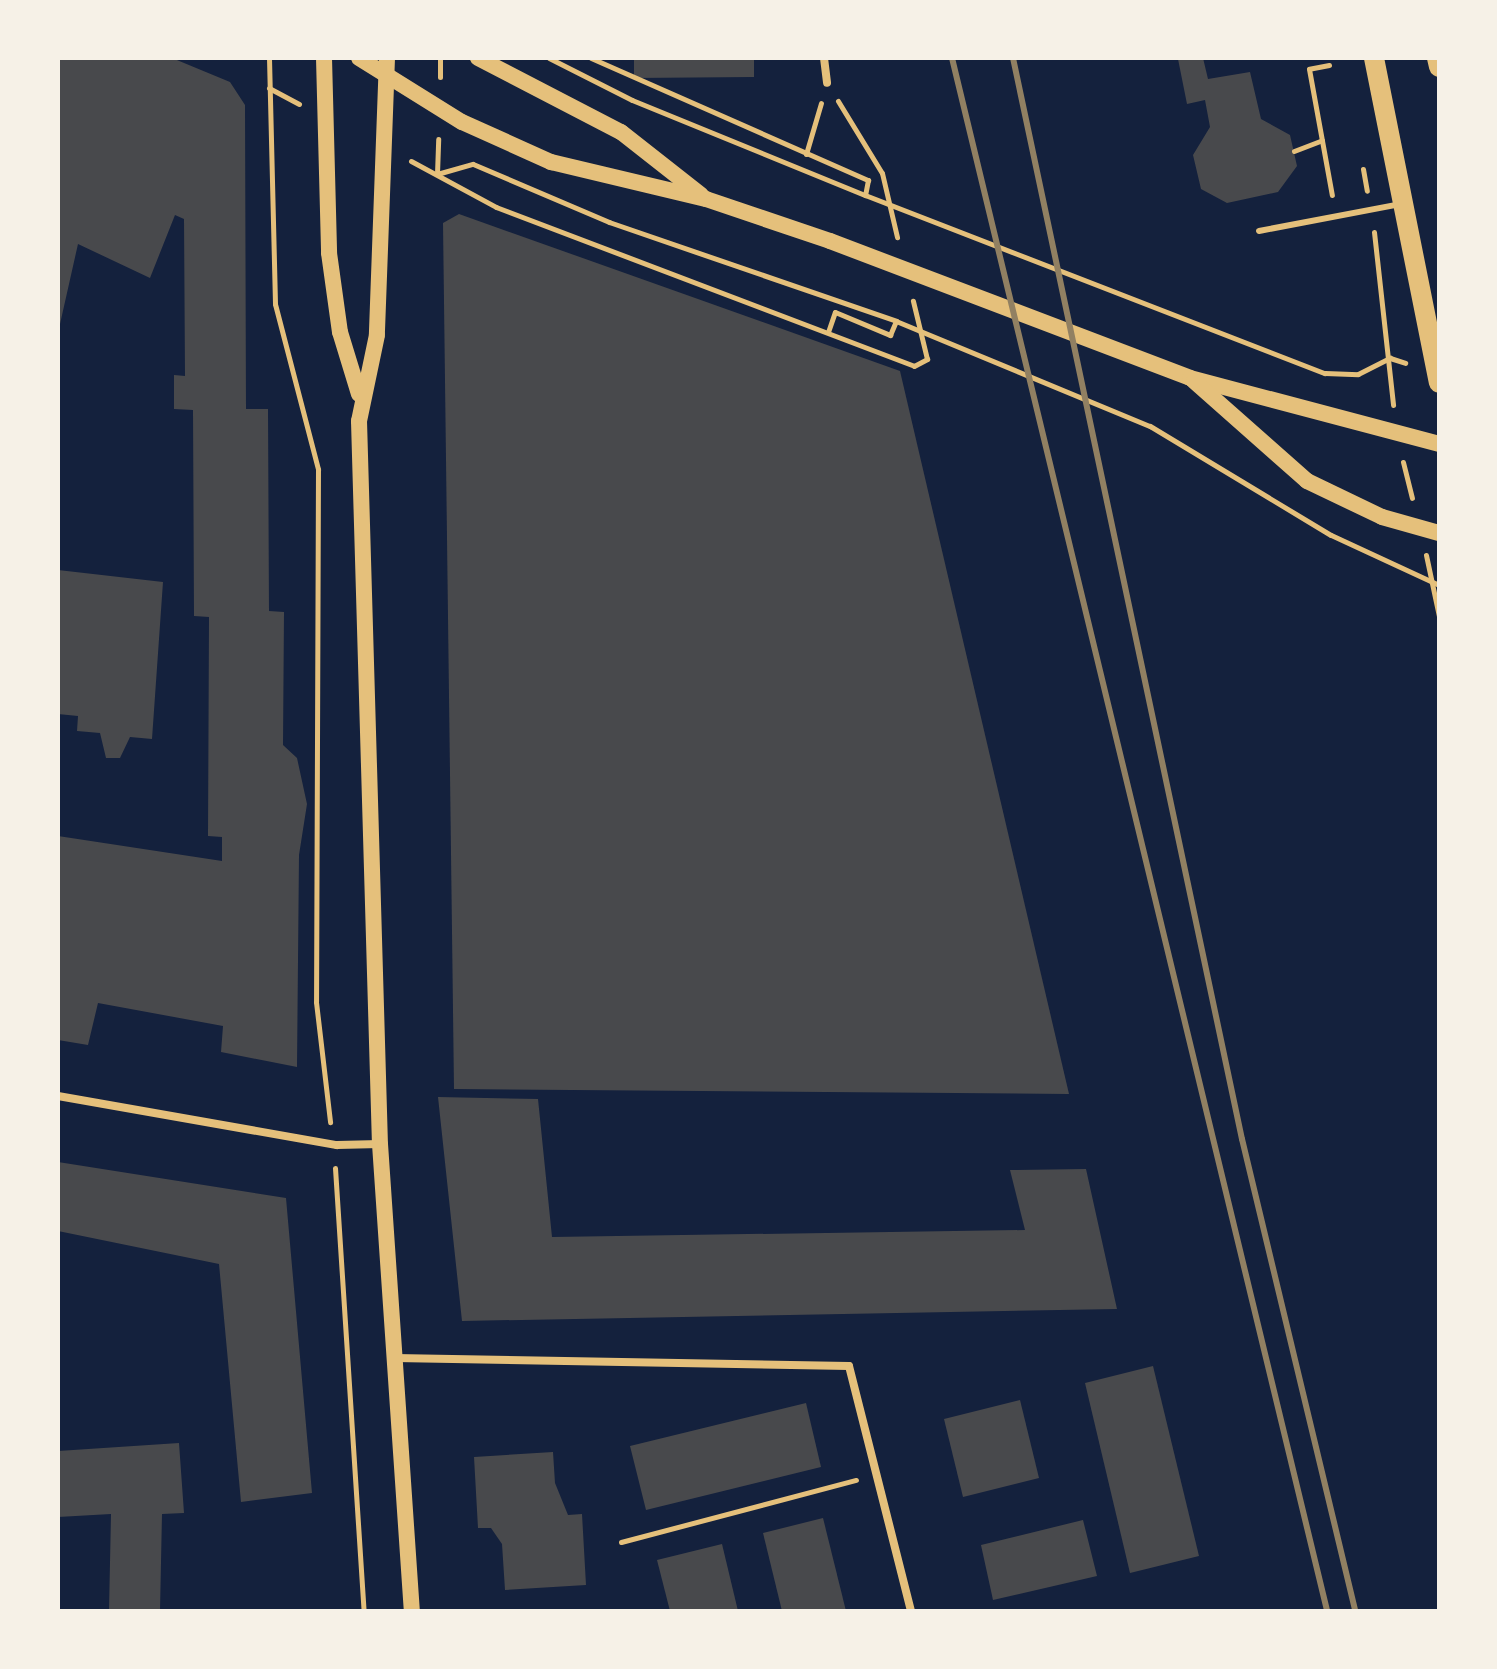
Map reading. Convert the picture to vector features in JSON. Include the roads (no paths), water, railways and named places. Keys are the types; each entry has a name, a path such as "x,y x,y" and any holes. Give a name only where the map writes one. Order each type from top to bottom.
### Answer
{"main road":[{"path":"324,58 329,253 340,332 360,396 380,1144 412,1611"},
{"path":"359,58 462,122 551,162 706,199 1190,378 1439,444"},
{"path":"360,396 377,335 387,58"},
{"path":"478,58 621,132 706,199"},
{"path":"1374,58 1439,383"},
{"path":"1437,58 1439,67"},
{"path":"1190,378 1307,481 1419,528 1439,533"}],"street":[{"path":"824,58 827,83"},
{"path":"58,1096 333,1144 380,1144"},
{"path":"395,1358 849,1366 911,1611"}],"lane":[{"path":"1259,231 1404,204"}],"railway":[{"path":"952,58 1327,1611"},
{"path":"1013,58 1242,1139 1355,1611"}]}
